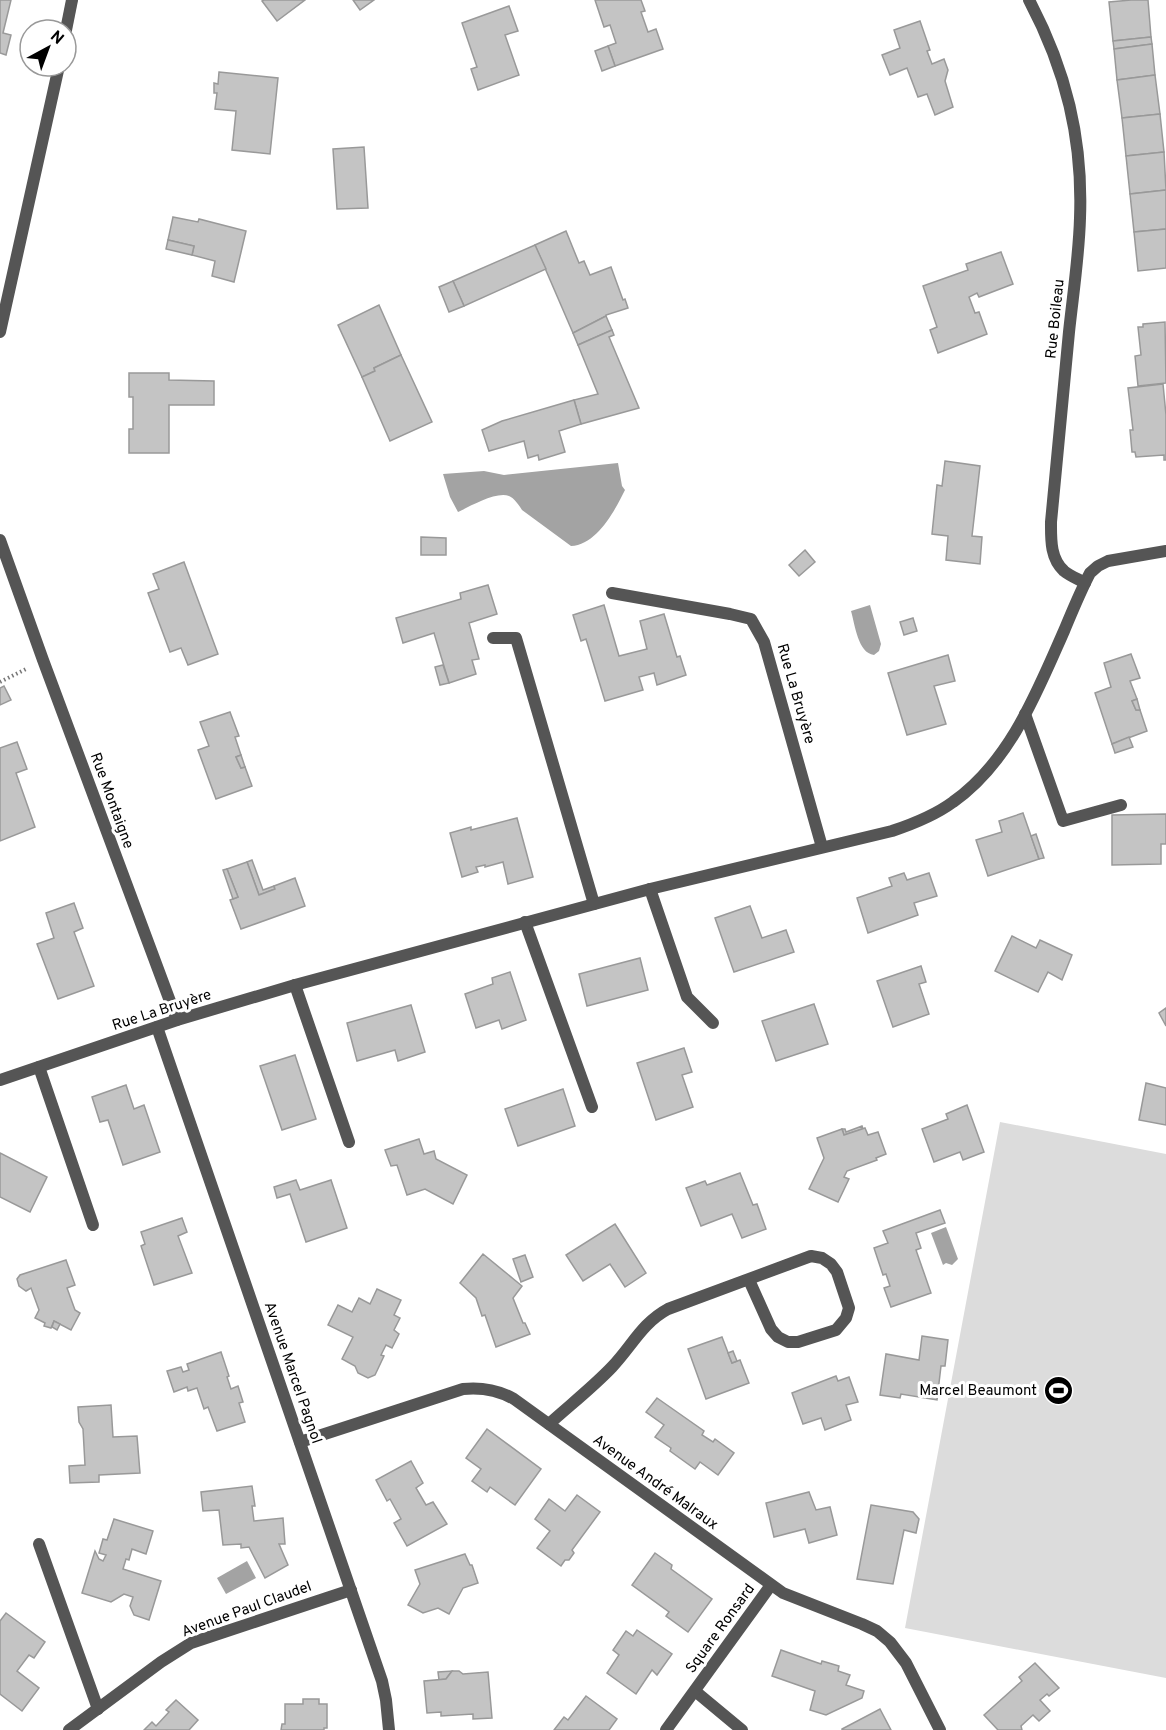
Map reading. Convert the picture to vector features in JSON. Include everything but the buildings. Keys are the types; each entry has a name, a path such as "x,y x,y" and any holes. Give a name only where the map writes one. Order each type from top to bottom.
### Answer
{"street":[{"path":"68,18 72,0"},
{"name":"Rue Boileau","path":"1029,0 1052,46 1071,105 1078,154 1080,221 1051,539 1057,562 1064,571 1085,583"},
{"path":"0,332 56,78"},
{"name":"Rue Montaigne","path":"0,540 177,1020"},
{"path":"1085,583 1090,573 1108,561 1166,551"},
{"name":"Rue La Bruyère","path":"0,1080 177,1020 295,985 650,889 904,827 937,813 969,790 992,766 1025,714 1085,583"},
{"name":"Rue La Bruyère","path":"612,594 730,614 751,620 764,642 822,847"},
{"path":"493,638 516,638 594,904"},
{"path":"1025,714 1063,821 1121,805"},
{"path":"650,889 687,997 712,1023"},
{"path":"525,922 592,1107"},
{"path":"295,985 349,1142"},
{"name":"Avenue Marcel Pagnol","path":"157,1027 382,1681 389,1730"},
{"path":"39,1067 93,1226"},
{"path":"549,1424 614,1365 655,1316 668,1309 812,1256 822,1258 837,1272 849,1308 846,1318 836,1330 798,1342 788,1342 778,1337 771,1329 749,1280"},
{"name":"Avenue André Malraux","path":"300,1442 463,1389 476,1388 503,1393 783,1593 877,1631 891,1642 906,1663 940,1730"},
{"path":"39,1544 98,1709"},
{"name":"Square Ronsard","path":"666,1730 771,1585"},
{"name":"Avenue Paul Claudel","path":"69,1730 161,1662 191,1643 351,1590"},
{"name":"Square Ronsard","path":"695,1691 742,1730"}],"path":[{"path":"0,682 43,660"}],"shaded area":[{"path":"618,463 622,486 625,490 616,507 604,525 589,540 571,546 522,510 509,496 490,498 458,512 450,497 443,474 484,471 504,475"},
{"path":"870,605 881,644 879,651 874,655 864,649 861,644 851,611"},
{"name":"Marcel Beaumont","path":"1000,1122 1166,1154 1166,1678 905,1628"},
{"path":"946,1227 958,1259 952,1265 946,1263 943,1265 931,1233"},
{"path":"247,1561 256,1578 226,1594 217,1578"}],"place":[{"name":"Marcel Beaumont","path":"1058,1391"}]}
